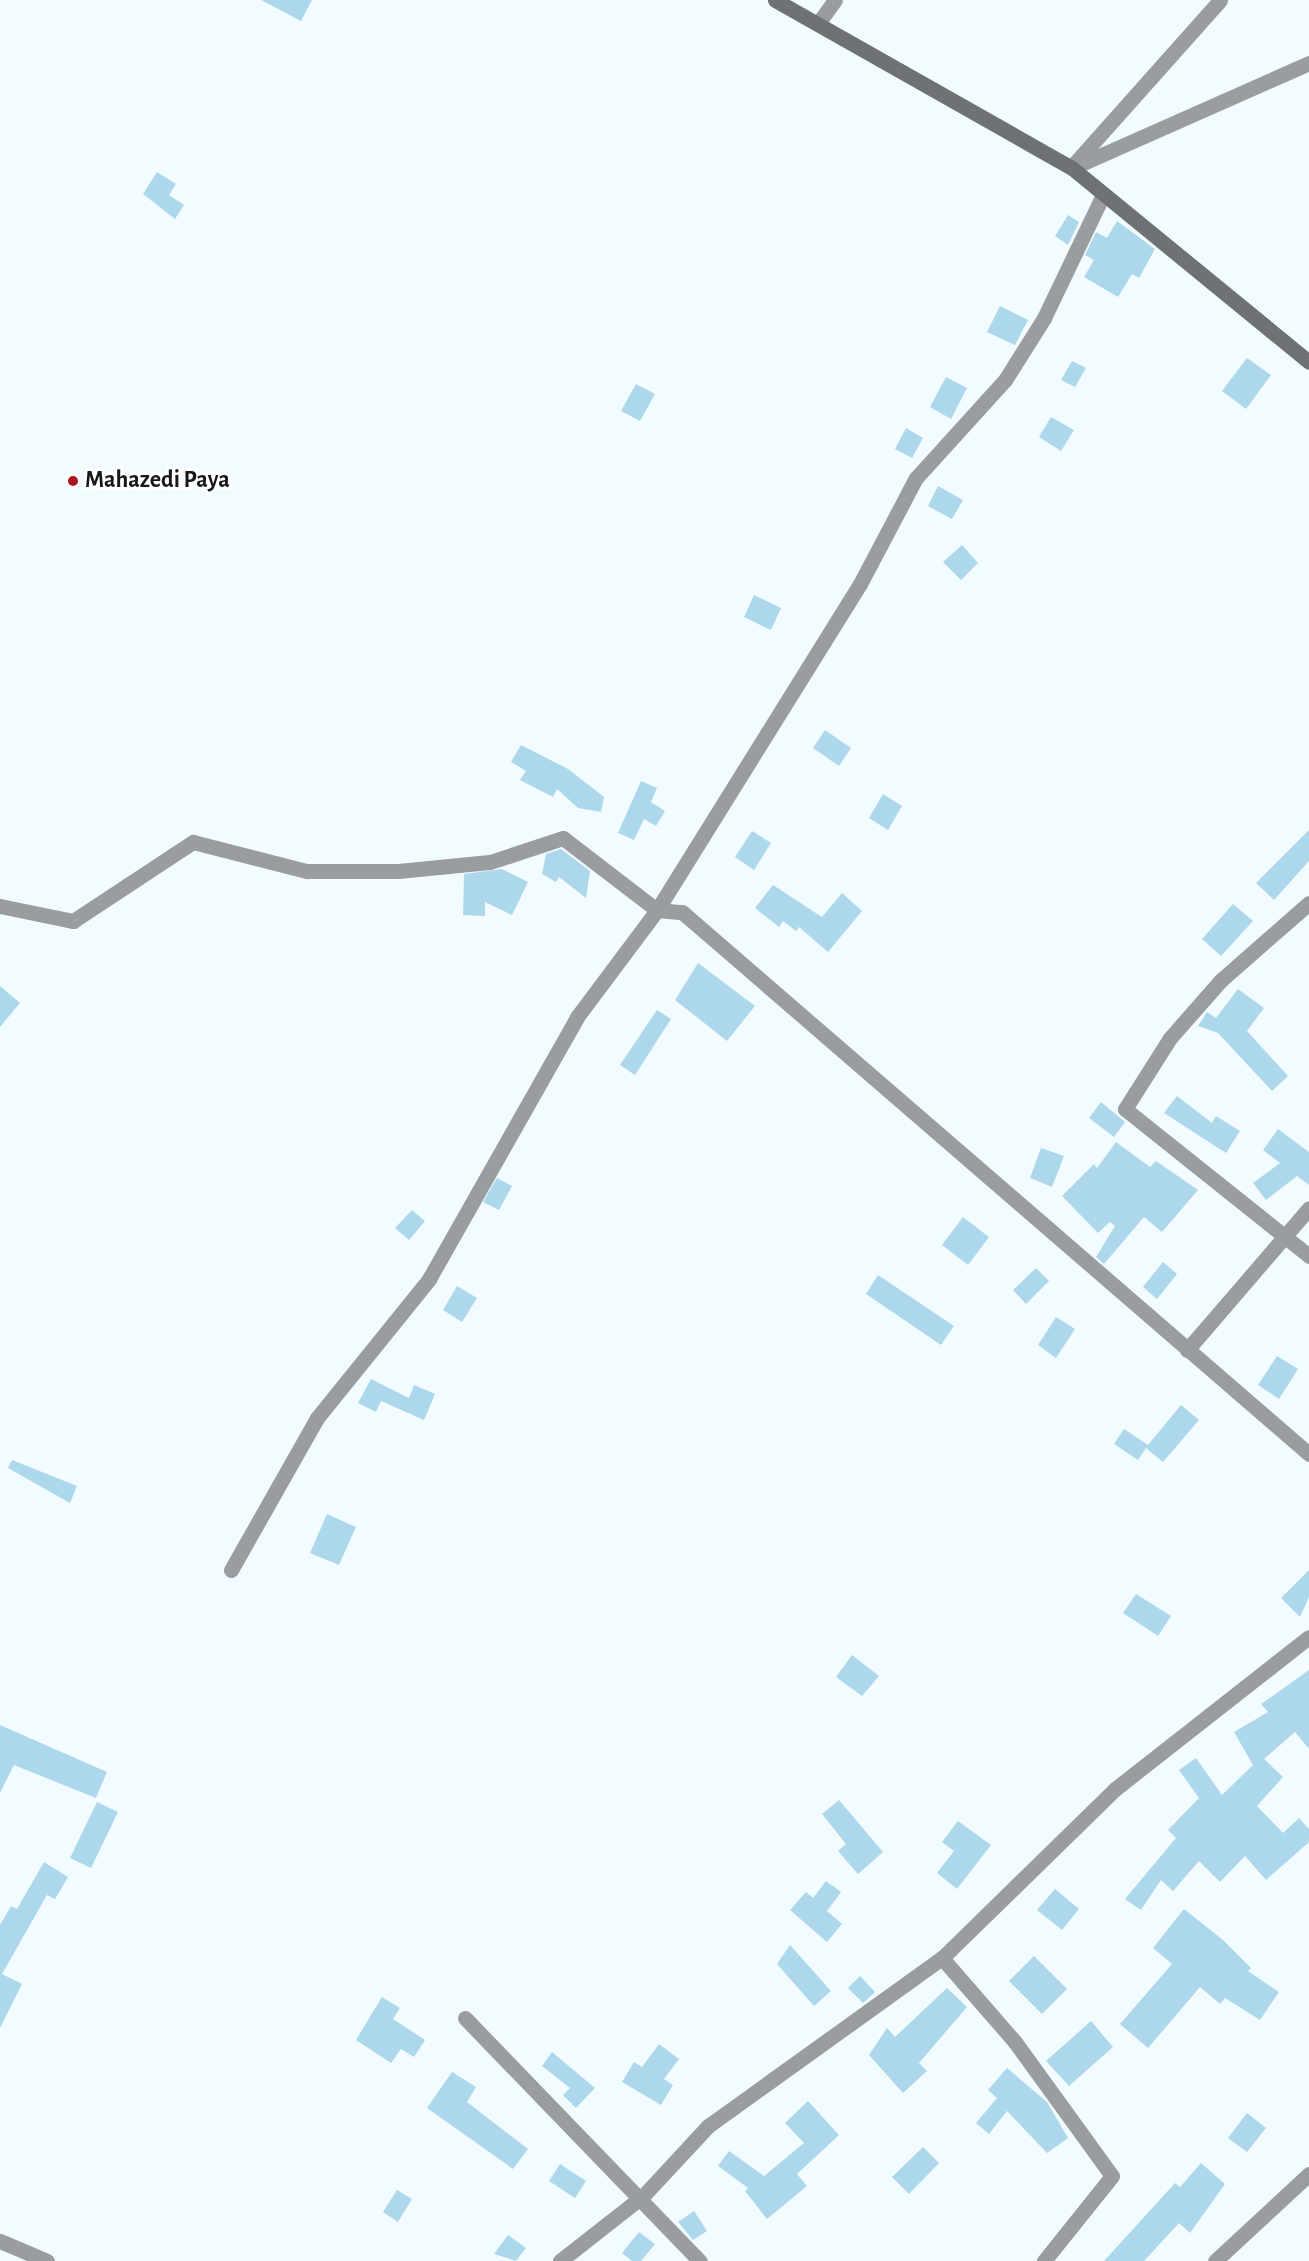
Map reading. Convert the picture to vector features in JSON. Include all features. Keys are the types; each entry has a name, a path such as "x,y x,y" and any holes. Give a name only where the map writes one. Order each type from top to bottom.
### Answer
{"street":[{"path":"775,0 819,22 1071,168 1102,197 1309,362"},
{"path":"819,22 835,0"},
{"path":"1071,168 1220,0"},
{"path":"1071,168 1309,63"},
{"path":"231,1570 317,1418 429,1279 577,1017 657,910 788,690 860,584 916,478 1005,380 1044,318 1102,197"},
{"path":"0,906 73,921 193,842 307,871 398,871 490,862 563,838 657,910 682,912 1309,1454"},
{"path":"1309,903 1221,980 1170,1038 1125,1109 1309,1256"},
{"path":"1187,1350 1309,1208"},
{"path":"560,2261 643,2196 708,2126 942,1958 1115,1789 1309,1637"},
{"path":"942,1958 1016,2042 1112,2176 1044,2261"},
{"path":"465,2018 643,2196 700,2261"},
{"path":"1215,2261 1309,2174"},
{"path":"0,2241 47,2261"}],"building":[{"path":"261,0 312,0 301,21"},
{"path":"157,172 176,184 169,195 184,205 175,219 143,194"},
{"path":"1068,215 1079,222 1068,245 1055,236"},
{"path":"1117,221 1155,249 1139,278 1132,274 1118,297 1084,277 1094,260 1085,255 1096,232 1107,238"},
{"path":"1000,306 1028,320 1015,345 987,332"},
{"path":"1247,358 1271,375 1246,409 1222,391"},
{"path":"1072,361 1086,368 1075,387 1061,380"},
{"path":"946,377 967,388 951,419 930,407"},
{"path":"636,384 655,394 640,421 621,411"},
{"path":"1051,417 1074,430 1061,451 1039,437"},
{"path":"906,428 923,438 912,458 895,449"},
{"path":"938,486 963,500 952,519 928,506"},
{"path":"962,545 978,563 961,580 943,562"},
{"path":"754,595 781,608 771,630 744,617"},
{"path":"825,730 851,748 839,766 813,748"},
{"path":"521,745 568,769 604,797 601,812 578,808 557,789 553,797 520,780 526,771 511,762"},
{"path":"641,781 657,788 651,802 665,811 656,826 644,819 634,840 618,833"},
{"path":"883,794 902,806 888,830 869,818"},
{"path":"1309,830 1309,861 1274,900 1256,883"},
{"path":"752,831 771,843 754,870 735,857"},
{"path":"561,849 590,871 586,898 559,877 556,882 542,874 546,854"},
{"path":"502,869 528,882 512,915 485,902 485,916 463,915 464,874"},
{"path":"773,885 822,917 842,893 862,911 828,952 799,927 796,931 783,921 779,927 755,908"},
{"path":"1233,904 1253,921 1221,956 1202,939"},
{"path":"698,963 755,1006 727,1041 675,1000"},
{"path":"0,986 20,1003 0,1027"},
{"path":"1238,989 1264,1008 1247,1031 1288,1076 1272,1091 1218,1033 1198,1026 1207,1012 1216,1018"},
{"path":"657,1010 671,1019 635,1075 620,1065"},
{"path":"1177,1096 1212,1123 1216,1116 1240,1131 1226,1153 1164,1113"},
{"path":"1101,1102 1125,1122 1114,1137 1089,1118"},
{"path":"1278,1129 1309,1152 1309,1185 1297,1176 1266,1200 1253,1183 1280,1163 1263,1150"},
{"path":"1116,1142 1150,1167 1156,1161 1198,1190 1162,1232 1144,1217 1104,1264 1096,1257 1115,1226 1110,1222 1098,1233 1062,1196 1094,1164 1097,1168"},
{"path":"1041,1148 1064,1156 1052,1187 1030,1178"},
{"path":"497,1178 512,1186 499,1210 483,1202"},
{"path":"412,1210 425,1221 409,1240 395,1228"},
{"path":"963,1217 989,1237 968,1265 942,1245"},
{"path":"1163,1262 1177,1274 1157,1299 1143,1287"},
{"path":"1036,1268 1049,1281 1026,1304 1013,1290"},
{"path":"878,1275 954,1326 941,1345 866,1294"},
{"path":"457,1286 477,1298 462,1322 443,1310"},
{"path":"1056,1317 1075,1329 1056,1358 1038,1345"},
{"path":"1277,1356 1298,1369 1279,1399 1258,1385"},
{"path":"371,1379 409,1398 414,1385 435,1394 424,1420 381,1401 376,1412 358,1403"},
{"path":"1181,1405 1199,1420 1163,1462 1146,1448 1138,1460 1114,1444 1124,1429 1148,1445"},
{"path":"12,1460 77,1486 70,1503 8,1468"},
{"path":"327,1514 356,1527 339,1565 310,1553"},
{"path":"1309,1570 1309,1597 1300,1617 1281,1598"},
{"path":"1136,1594 1171,1616 1158,1636 1123,1613"},
{"path":"852,1655 879,1676 862,1696 836,1677"},
{"path":"1309,1670 1309,1749 1295,1732 1264,1759 1283,1777 1257,1806 1283,1833 1299,1818 1309,1829 1309,1842 1266,1880 1245,1856 1220,1882 1199,1861 1173,1891 1161,1880 1141,1910 1125,1899 1176,1838 1168,1830 1199,1798 1179,1770 1196,1758 1222,1795 1253,1765 1234,1732 1268,1712 1261,1704"},
{"path":"0,1725 107,1772 96,1798 14,1765 0,1793"},
{"path":"839,1800 883,1852 858,1874 838,1851 846,1844 822,1814"},
{"path":"97,1802 118,1812 91,1868 70,1858"},
{"path":"958,1821 991,1845 957,1889 937,1873 954,1851 942,1842"},
{"path":"44,1862 68,1877 55,1899 47,1895 2,1974 22,1984 0,2028 0,1925 11,1906 17,1909"},
{"path":"826,1881 841,1892 827,1911 842,1924 827,1942 790,1910 806,1892 813,1898"},
{"path":"1055,1889 1079,1909 1062,1930 1037,1910"},
{"path":"1184,1909 1223,1940 1251,1968 1248,1971 1279,1992 1260,2020 1225,1998 1220,2004 1200,1987 1148,2048 1120,2024 1172,1964 1153,1948"},
{"path":"790,1945 831,1991 814,2006 777,1964"},
{"path":"1034,1956 1067,1989 1042,2014 1009,1981"},
{"path":"860,1976 875,1992 863,2003 848,1988"},
{"path":"947,1988 967,2007 919,2063 927,2071 903,2093 869,2055 887,2028 895,2037"},
{"path":"382,1997 400,2008 393,2019 425,2040 414,2057 401,2049 391,2063 356,2040"},
{"path":"1091,2021 1113,2047 1069,2086 1046,2061"},
{"path":"659,2044 679,2059 664,2079 673,2085 661,2105 622,2082 634,2062 642,2067"},
{"path":"552,2052 595,2088 576,2108 563,2095 570,2088 542,2066"},
{"path":"1007,2068 1047,2102 1068,2138 1047,2153 1007,2111 989,2134 976,2123 997,2098 988,2090"},
{"path":"452,2072 476,2087 467,2102 528,2149 513,2169 427,2108"},
{"path":"808,2101 839,2135 797,2174 807,2186 767,2219 745,2191 748,2188 718,2166 729,2151 764,2176 804,2143 785,2123"},
{"path":"1247,2113 1266,2128 1247,2152 1228,2138"},
{"path":"923,2147 939,2163 909,2194 892,2177"},
{"path":"1201,2163 1225,2184 1190,2233 1179,2223 1144,2261 1104,2261 1175,2183 1180,2187"},
{"path":"560,2164 586,2181 575,2198 549,2181"},
{"path":"397,2190 412,2199 398,2222 383,2212"},
{"path":"694,2211 707,2231 693,2240 678,2222"},
{"path":"639,2232 655,2244 641,2261 632,2261 622,2253"},
{"path":"508,2235 526,2248 516,2261 494,2254"}],"place":[{"name":"Mahazedi Paya","path":"73,481"}]}
